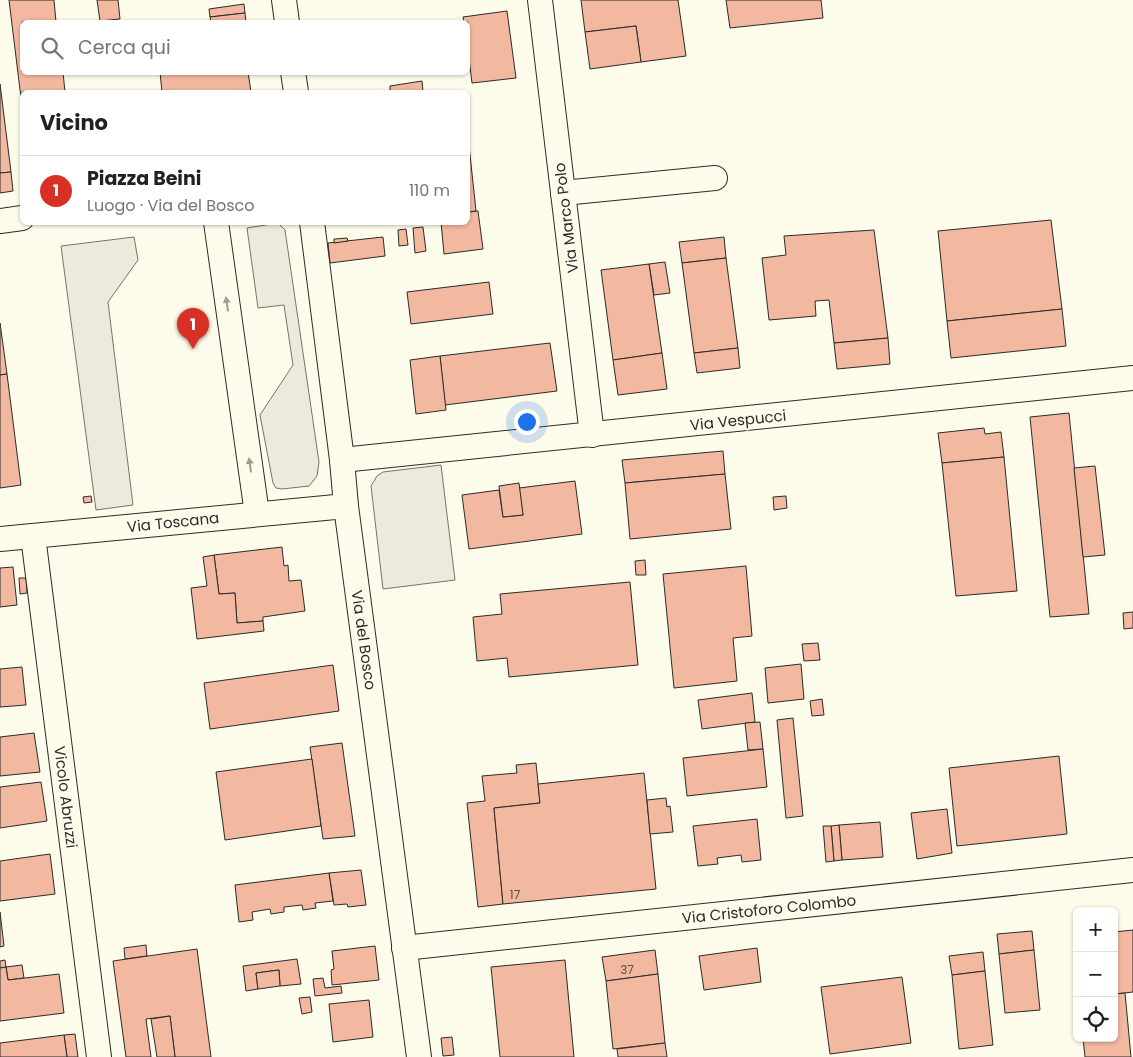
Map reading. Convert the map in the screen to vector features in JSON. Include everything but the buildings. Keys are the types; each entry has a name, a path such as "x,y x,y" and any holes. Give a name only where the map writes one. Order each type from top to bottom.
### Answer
{"street":[{"path":"284,0 287,20"},
{"name":"Via Marco Polo","path":"540,0 592,435"},
{"path":"293,75 296,90"},
{"path":"564,193 715,178"},
{"path":"0,221 20,218"},
{"path":"216,225 257,514"},
{"name":"Via del Bosco","path":"312,225 346,506 419,1057"},
{"name":"Via Vespucci","path":"342,460 1133,378"},
{"name":"Via Toscana","path":"0,539 346,506"},
{"name":"Vicolo Abruzzi","path":"33,536 99,1057"},
{"name":"Via Cristoforo Colombo","path":"404,948 1133,870"}],"shaded area":[{"path":"280,225 285,230 319,462 317,476 309,486 282,489 276,488 273,483 260,415 293,365 284,305 258,308 247,228"},
{"path":"134,237 138,260 108,302 133,505 96,510 61,246"},
{"path":"441,465 455,580 383,589 371,486 377,476 383,472"}],"place":[{"name":"Piazza Beini","path":"193,349"}]}
